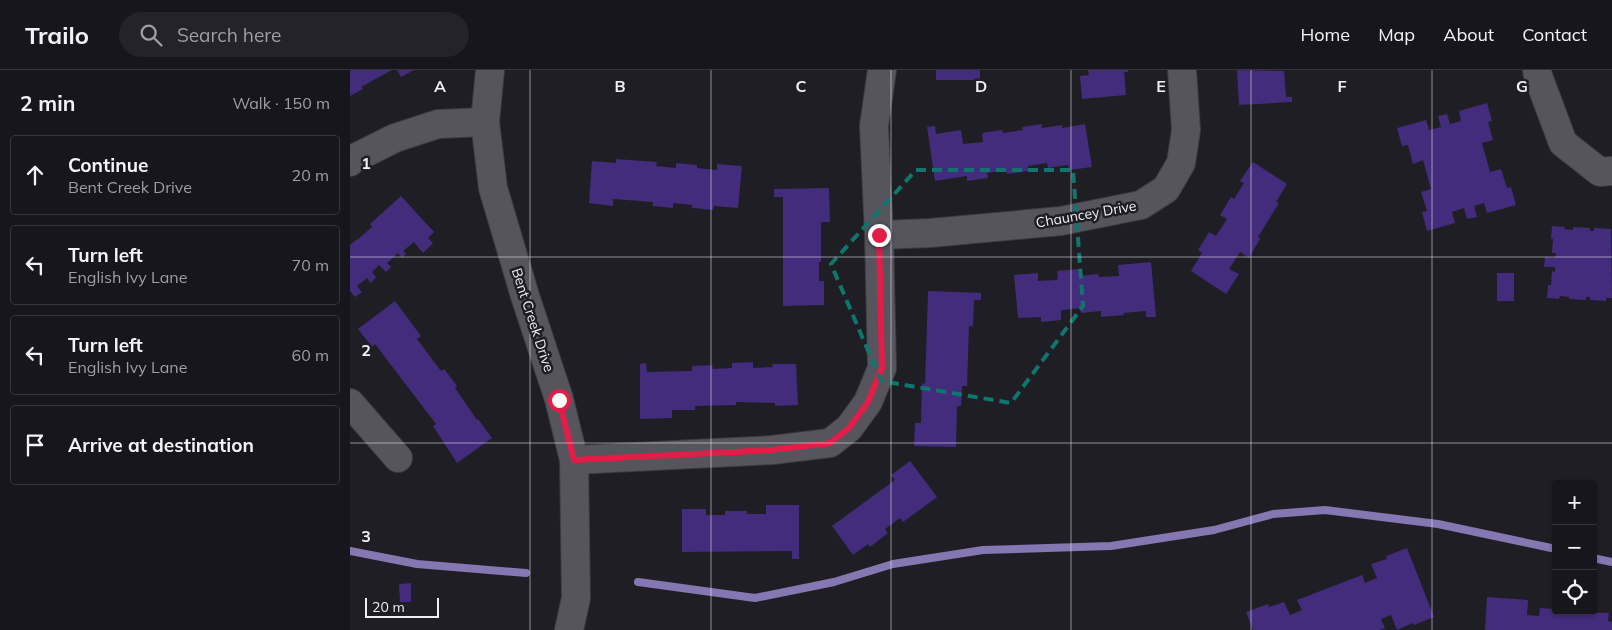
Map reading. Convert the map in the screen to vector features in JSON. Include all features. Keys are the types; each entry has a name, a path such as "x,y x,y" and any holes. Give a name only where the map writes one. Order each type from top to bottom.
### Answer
{"street":[{"name":"Bent Creek Drive","path":"490,70 485,122 493,188 525,296 559,400 574,460 576,598 570,630"},
{"path":"574,460 772,450 830,443 849,428 868,402 882,368 874,126 882,70"},
{"name":"Chauncey Drive","path":"879,235 930,233 1061,221 1141,205 1166,189 1181,163 1186,130 1182,70"},
{"path":"1537,70 1563,143 1600,172 1612,171"},
{"path":"350,162 395,138 438,124 485,122"},
{"path":"350,403 398,458"}],"highlighted area":[{"path":"916,170 1073,170 1083,306 1011,403 881,381 831,264"}],"building":[{"path":"350,70 392,70 361,87 363,89 350,96"},
{"path":"397,70 414,70 401,77"},
{"path":"936,70 980,70 980,80 936,80"},
{"path":"1088,70 1128,70 1128,72 1124,72 1126,95 1082,99 1080,76 1089,75"},
{"path":"1237,70 1284,71 1286,97 1292,97 1292,102 1239,105"},
{"path":"1487,103 1492,121 1488,122 1493,140 1482,143 1490,172 1501,169 1507,188 1511,187 1516,205 1487,213 1484,203 1474,206 1477,217 1467,219 1464,208 1452,212 1455,223 1427,231 1422,212 1427,211 1421,192 1431,189 1423,160 1413,164 1408,145 1402,146 1397,128 1426,120 1429,130 1441,127 1438,116 1447,114 1450,124 1461,121 1459,111"},
{"path":"1042,124 1042,128 1062,125 1062,128 1085,124 1092,167 1069,170 1068,165 1048,168 1047,163 1028,166 1028,171 1007,174 1006,170 987,173 988,178 967,181 967,176 935,181 927,127 935,126 936,134 961,130 963,144 983,142 982,133 1002,130 1003,133 1023,130 1022,127"},
{"path":"616,159 657,162 656,166 676,168 676,163 697,165 697,168 717,170 717,164 742,166 738,208 714,206 713,210 692,208 692,205 673,203 673,208 653,206 653,202 613,199 613,206 589,203 592,161 616,163"},
{"path":"1253,162 1287,184 1276,202 1279,203 1258,237 1260,239 1249,258 1240,252 1229,269 1239,274 1226,294 1191,271 1202,253 1198,250 1209,232 1216,236 1227,219 1220,215 1231,197 1234,199 1244,183 1240,181"},
{"path":"829,188 830,222 821,222 821,262 819,262 819,281 824,281 824,305 783,306 783,197 774,197 774,189"},
{"path":"401,196 434,232 428,238 433,243 423,253 414,242 403,251 406,254 402,258 398,253 387,263 391,267 386,272 379,265 372,272 376,277 371,283 367,278 357,286 362,292 355,297 350,291 350,245 372,227 370,224"},
{"path":"1552,226 1573,230 1573,227 1590,228 1590,231 1594,231 1594,228 1611,229 1612,298 1606,298 1606,301 1590,300 1590,297 1586,297 1586,300 1569,299 1569,297 1560,296 1559,299 1547,298 1548,285 1551,285 1552,271 1555,272 1555,267 1544,267 1545,257 1555,258 1556,253 1552,253"},
{"path":"1151,262 1156,317 1146,317 1146,311 1101,317 1101,311 1081,313 1080,308 1061,310 1061,320 1041,322 1041,317 1018,318 1014,275 1038,273 1038,281 1056,280 1058,279 1057,271 1079,269 1080,276 1098,274 1099,277 1119,276 1118,265"},
{"path":"1497,273 1514,273 1514,301 1497,301"},
{"path":"928,291 981,293 981,300 974,300 973,326 969,326 967,386 962,386 961,406 957,406 956,447 914,446 915,423 921,423 922,383 925,384"},
{"path":"395,301 421,336 417,339 441,371 444,369 457,386 455,388 492,438 457,463 433,426 436,424 375,344 372,347 358,329"},
{"path":"753,362 753,368 773,367 772,364 796,364 798,405 775,406 775,403 736,402 736,405 695,406 695,410 672,410 672,418 640,419 640,364 646,363 647,372 692,371 692,366 712,365 713,369 732,368 732,363"},
{"path":"910,461 937,497 903,522 900,518 885,529 888,533 870,547 868,544 853,555 832,526 895,480 891,475"},
{"path":"766,505 799,505 799,559 792,559 792,551 682,552 682,509 706,509 706,515 725,515 725,511 747,511 747,514 766,514"},
{"path":"1407,548 1434,617 1397,630 1391,615 1381,619 1385,628 1380,630 1253,630 1246,612 1268,604 1269,607 1284,602 1290,615 1302,610 1297,600 1362,575 1365,583 1377,578 1371,564 1387,559 1386,556"},
{"path":"411,583 411,602 400,602 399,584"},
{"path":"1487,597 1528,600 1527,615 1539,616 1540,608 1552,609 1552,615 1597,615 1597,613 1609,613 1608,621 1612,622 1612,630 1485,630"}],"waterway":[{"path":"638,582 755,598 834,582 893,564 983,550 1111,546 1214,530 1273,514 1325,510 1438,524 1552,548"},
{"path":"350,551 417,564 526,573"},
{"path":"1597,559 1612,562"}],"route":[{"path":"559,400 574,460 772,450 830,443 849,428 868,402 882,368 879,235"}]}
